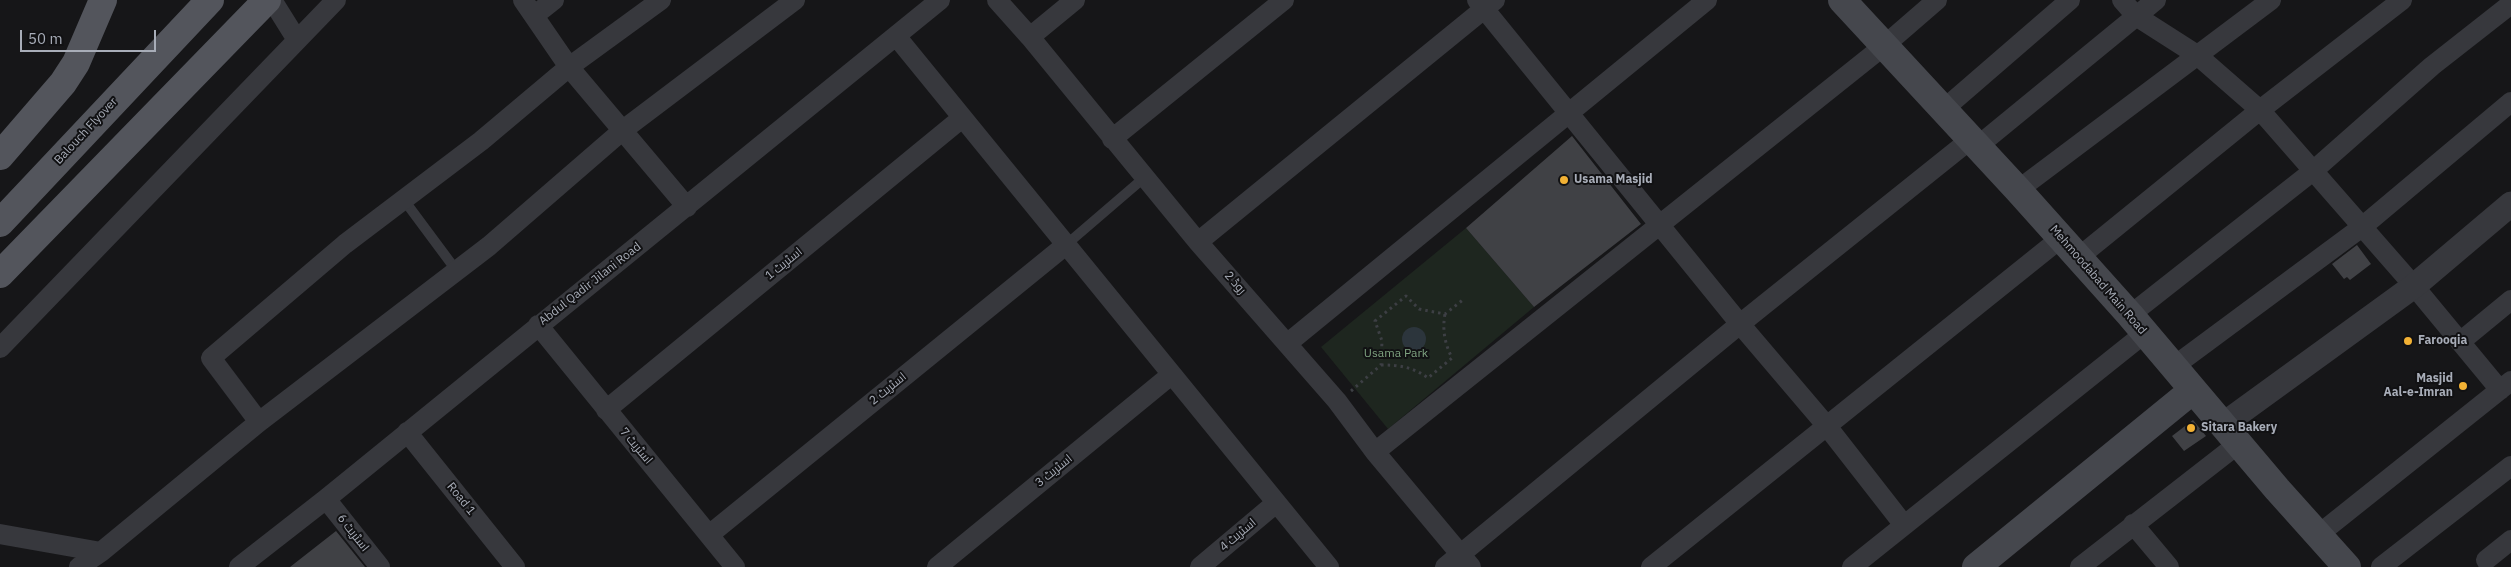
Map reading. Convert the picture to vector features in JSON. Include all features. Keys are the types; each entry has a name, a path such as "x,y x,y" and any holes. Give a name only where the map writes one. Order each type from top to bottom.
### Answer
{"main road":[{"path":"0,156 63,83 76,63 103,0"},
{"path":"172,40 192,0"},
{"name":"Balouch Flyover","path":"0,223 210,0"},
{"path":"0,274 267,0"},
{"name":"Mehmoodabad Main Road","path":"1842,0 1975,142 2070,248 2347,567"},
{"path":"1976,567 2193,390"}],"street":[{"path":"272,0 297,40"},
{"path":"0,348 336,0"},
{"path":"554,0 529,8 569,67 687,207"},
{"path":"259,422 211,358 345,244 481,141 569,67 662,0"},
{"name":"Abdul Qadir Jilani Road","path":"239,567 326,499 940,0"},
{"name":"روڈ 2","path":"997,0 1030,37 1198,242 1337,401 1375,452 1466,561"},
{"path":"1030,37 1075,0"},
{"path":"1112,138 1284,0"},
{"path":"1288,343 1707,0"},
{"path":"1375,452 1885,45 1937,0"},
{"path":"1944,109 2070,0"},
{"path":"2122,0 2136,16 2198,55 2260,110 2414,286 2460,342 2505,385 2318,534"},
{"path":"1445,567 1466,561 1740,324 2156,0"},
{"path":"2018,190 2271,0"},
{"path":"1651,567 1826,425 2260,110 2402,0"},
{"path":"79,567 101,552 259,422 489,246 624,130 789,2"},
{"path":"1198,242 1485,3 1568,112 1659,226 1826,425 1904,525"},
{"path":"1852,567 1904,525 2137,324 2432,66 2511,4"},
{"path":"896,36 1329,567"},
{"path":"2173,367 2362,227 2511,102"},
{"name":"اسٹریٹ 1","path":"606,410 962,118"},
{"path":"2080,567 2133,524 2231,434 2414,286 2511,204"},
{"name":"اسٹریٹ 2","path":"709,535 1067,244"},
{"path":"2460,342 2511,300"},
{"name":"اسٹریٹ 7","path":"538,325 735,567"},
{"name":"اسٹریٹ 3","path":"937,567 1171,375"},
{"name":"Road 1","path":"407,432 515,567"},
{"path":"2382,567 2511,466"},
{"name":"اسٹریٹ 6","path":"326,499 380,567"},
{"name":"اسٹریٹ 4","path":"1200,567 1276,503"},
{"path":"2133,524 2169,567"},
{"path":"0,534 101,552"},
{"path":"2511,540 2486,560 2511,556"}],"lane":[{"path":"1067,244 1145,176"},
{"path":"404,200 456,270"}],"path":[{"path":"1360,384 1381,365 1382,341 1375,322 1406,296 1419,310 1445,314"},
{"path":"1381,365 1408,367 1428,378 1452,358 1447,348 1443,326 1445,314 1464,299"}],"green space":[{"name":"Usama Park","path":"1466,228 1534,307 1388,429 1321,347"}],"shaded area":[{"path":"1414,327 1423,330 1426,339 1423,348 1414,351 1405,348 1402,339 1405,330"}],"building":[{"name":"Usama Masjid","path":"1572,136 1641,224 1534,307 1466,228"},
{"path":"2357,245 2371,264 2350,280 2347,277 2344,279 2332,264"},
{"name":"Sitara Bakery","path":"2193,420 2206,436 2184,451 2172,436"},
{"path":"336,531 365,567 290,567"}],"place":[{"name":"Usama Masjid","path":"1564,180"},
{"name":"Farooqia","path":"2408,341"},
{"name":"Masjid Aal-e-Imran","path":"2463,386"},
{"name":"Sitara Bakery","path":"2191,428"}]}
